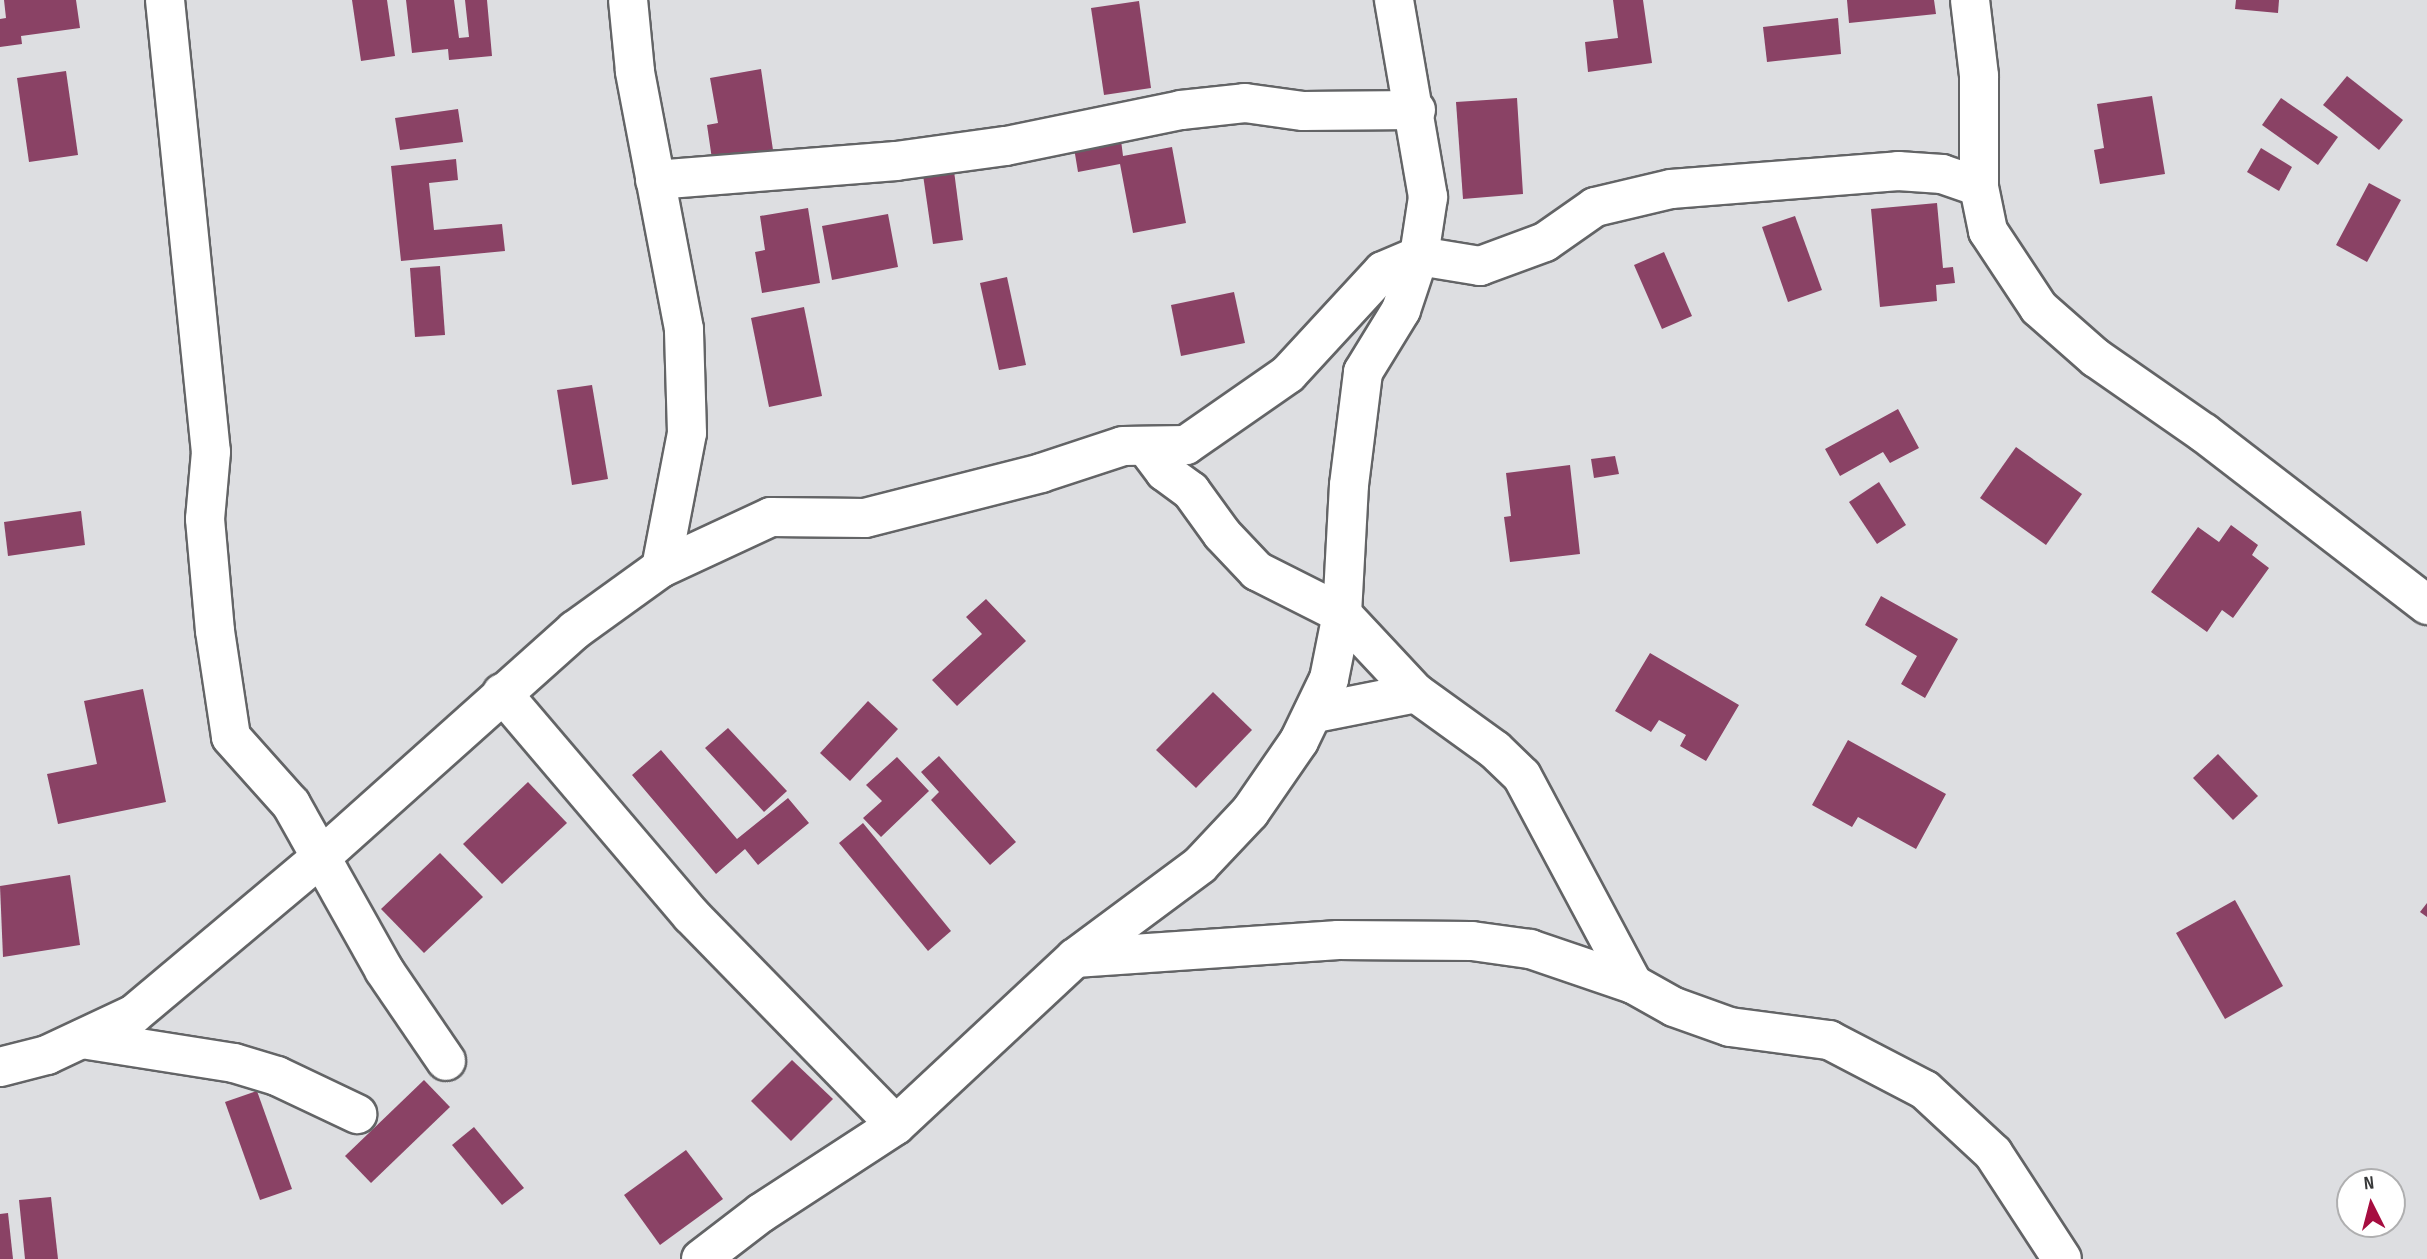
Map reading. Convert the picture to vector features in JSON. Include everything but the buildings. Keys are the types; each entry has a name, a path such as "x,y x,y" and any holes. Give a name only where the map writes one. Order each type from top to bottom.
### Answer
{"street":[{"path":"165,0 211,452 205,519 215,631 231,737 291,804 384,970 446,1061"},
{"path":"628,0 635,71 684,329 687,433 661,568"},
{"path":"701,1259 761,1213 896,1125 1075,958 1200,866 1250,812 1315,713 1329,679 1342,614 1349,485 1363,372 1401,310 1419,256 1428,197 1416,110 1394,0"},
{"path":"1970,0 1979,76 1976,118 1979,187 1988,231 2039,308 2096,358 2204,433 2427,605"},
{"path":"654,180 896,161 1006,146 1181,110 1245,103 1303,111 1416,110"},
{"path":"1898,171 1957,147 1976,118"},
{"path":"0,1067 82,1040 134,1014 320,858 575,630 661,568 771,517 865,518 1041,473 1123,446 1147,448 1186,445 1288,374 1383,271 1419,256 1480,266 1545,242 1595,206 1635,195 1898,171 1942,174 1979,187"},
{"path":"1147,448 1165,472 1191,491 1222,534 1257,571 1342,614 1416,693 1495,750 1522,776 1633,984"},
{"path":"502,693 691,915 896,1125"},
{"path":"1315,713 1416,693"},
{"path":"1075,958 1338,940 1472,942 1530,949 1633,984 1674,1007 1730,1027 1829,1040 1925,1090 1993,1153 2062,1259"},
{"path":"82,1040 234,1063 277,1076 357,1114"}]}
